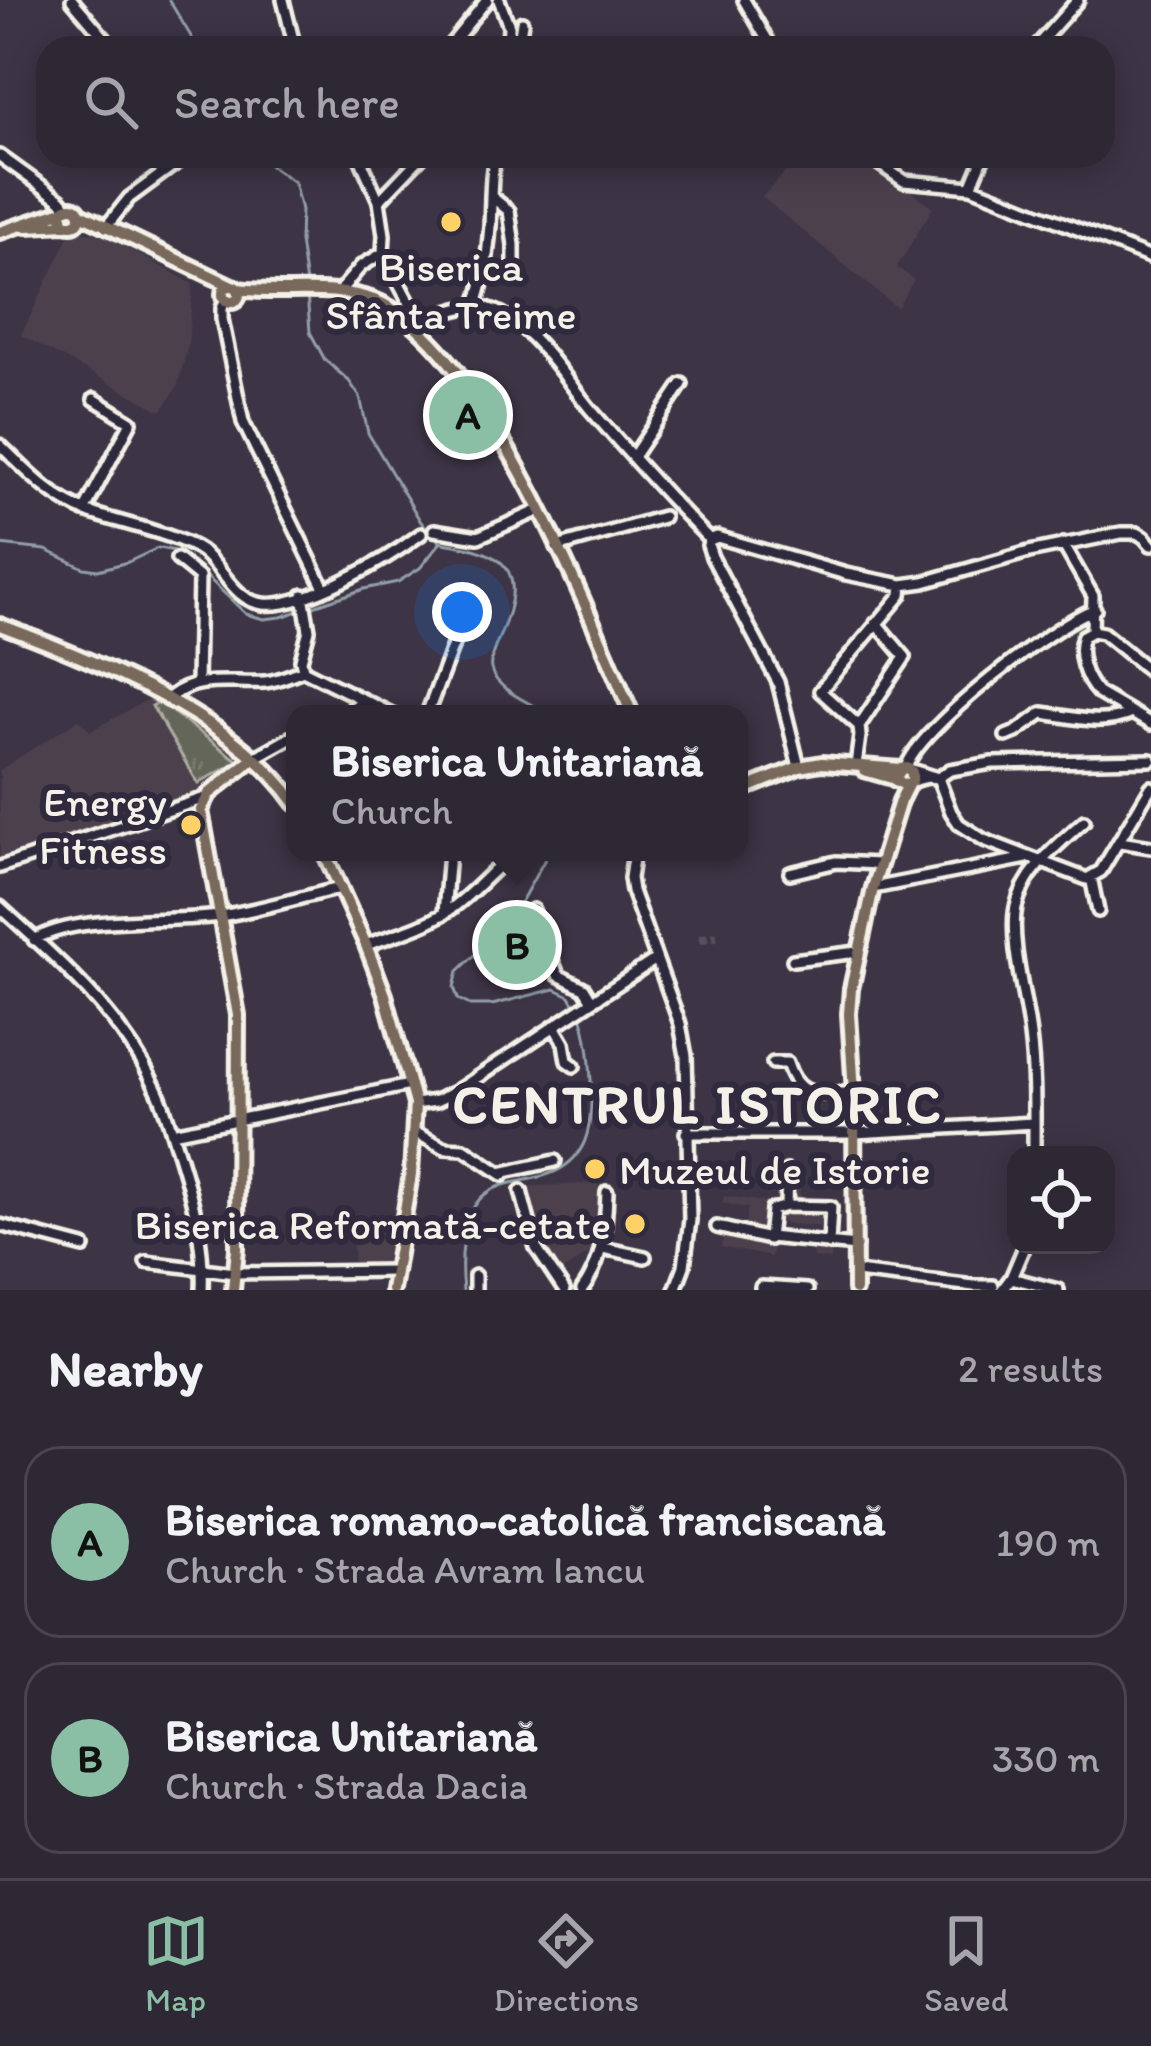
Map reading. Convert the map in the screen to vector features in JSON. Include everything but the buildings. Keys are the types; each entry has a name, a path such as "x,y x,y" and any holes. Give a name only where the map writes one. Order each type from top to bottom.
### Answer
{"main road":[{"path":"0,232 71,216 195,269 231,294 340,291 375,301 418,324 473,392 540,510 628,705"},
{"path":"0,625 170,697 254,758 286,792"},
{"path":"233,1290 238,1015 202,817 205,798 254,758"},
{"path":"748,787 799,766 831,763 856,765 870,773 906,775 857,952 849,1014 854,1093 853,1289"},
{"path":"328,861 386,995 415,1104 411,1174 392,1290"}],"street":[{"path":"71,0 102,36"},
{"path":"283,0 292,36"},
{"path":"458,36 487,0"},
{"path":"499,0 508,36"},
{"path":"744,0 765,36"},
{"path":"1046,36 1078,0"},
{"path":"520,36 522,22"},
{"path":"0,156 61,200 71,216"},
{"path":"108,228 129,198 170,168"},
{"path":"364,168 379,201 383,254 418,324 475,306 502,314 543,349 710,540"},
{"path":"379,201 411,168"},
{"path":"475,306 481,288 492,168"},
{"path":"885,168 904,181 970,187 1151,258"},
{"path":"970,187 978,168"},
{"path":"491,196 509,211 514,274"},
{"path":"340,291 361,266 383,254"},
{"path":"231,294 222,308 222,319 241,416 324,588"},
{"path":"633,457 682,384"},
{"path":"84,511 131,422 94,399"},
{"path":"0,446 51,492 84,511 192,546 236,590 256,602 304,600 353,578 421,534"},
{"path":"434,530 478,537 540,510"},
{"path":"557,547 663,517"},
{"path":"799,766 778,682 712,557 710,540 717,537 902,585 1130,532 1151,545"},
{"path":"1063,544 1090,588 1093,631"},
{"path":"177,559 199,578 196,684"},
{"path":"859,726 820,691 902,595 902,585"},
{"path":"302,670 309,630 304,600"},
{"path":"1095,609 1041,639 961,705 910,757 906,775 938,778 950,770 992,763 1151,760"},
{"path":"430,705 464,616"},
{"path":"856,765 859,726 904,657 876,623"},
{"path":"1151,672 1103,633 1083,636 1079,649 1087,678 1098,693 1151,724"},
{"path":"170,697 196,684 266,682 302,670 374,705"},
{"path":"357,705 364,700"},
{"path":"1006,736 1042,713 1097,722 1132,713"},
{"path":"254,758 286,740"},
{"path":"938,778 958,824 984,840 1091,878 1101,871 1151,787"},
{"path":"0,866 205,798"},
{"path":"1034,1146 1030,1035 1015,912 1037,859 1084,821"},
{"path":"1120,842 1151,847"},
{"path":"873,888 1037,859"},
{"path":"444,914 447,861"},
{"path":"366,945 444,914 506,861"},
{"path":"633,861 632,887 686,1050 690,1220 684,1266 675,1290"},
{"path":"790,873 836,862 880,864"},
{"path":"1091,878 1098,911"},
{"path":"34,940 74,926 223,916 340,888"},
{"path":"445,895 460,902"},
{"path":"0,907 101,1004 158,1090 197,1213 202,1290"},
{"path":"533,910 558,975 584,988 590,1002"},
{"path":"793,960 857,952"},
{"path":"415,1104 455,1092 656,959"},
{"path":"554,1027 564,1042 567,1061 574,1066"},
{"path":"773,1064 787,1063 802,1089 815,1094 854,1093"},
{"path":"172,1133 410,1085"},
{"path":"686,1133 854,1133 1034,1123"},
{"path":"415,1132 445,1148 464,1149 502,1174 555,1161"},
{"path":"786,1206 788,1172"},
{"path":"521,1191 536,1249 564,1290"},
{"path":"582,1290 602,1248 607,1192"},
{"path":"769,1237 772,1210 831,1207 829,1244"},
{"path":"0,1225 83,1247"},
{"path":"717,1227 769,1240 856,1246"},
{"path":"602,1248 645,1257"},
{"path":"856,1272 998,1288 1011,1279 1021,1254"},
{"path":"146,1262 236,1273 395,1271"},
{"path":"475,1276 475,1290"},
{"path":"1011,1279 1058,1290"},
{"path":"760,1290 807,1290"}],"shaded area":[{"path":"790,168 878,168 933,207 897,267 914,280 897,308 762,197"},
{"path":"71,232 109,238 193,284 188,345 177,388 161,411 21,335"},
{"path":"159,694 243,762 175,805 0,863 0,770 79,719 90,731"},
{"path":"778,1180 799,1180 801,1203 834,1202 833,1228 775,1222 773,1234 833,1239 831,1260 813,1258 811,1247 773,1243 771,1257 721,1247 718,1225 744,1229 748,1208 722,1203 724,1196 771,1203"},
{"path":"598,1183 596,1249 558,1274 537,1240 524,1187"},
{"path":"351,1214 400,1215 391,1268 354,1270"}],"green space":[{"path":"159,702 237,762 198,783 152,706"}],"waterway":[{"path":"169,0 191,36"},
{"path":"274,168 294,182 301,210 306,284"},
{"path":"307,293 310,332 325,360 360,397 368,433 421,522 440,542"},
{"path":"0,545 46,550 98,570 158,548 181,552 246,614 264,619 398,582 420,568 441,542"},
{"path":"443,543 482,552 506,567 512,593 491,669 507,690 533,705"},
{"path":"544,861 509,923 458,971 454,987 458,999 470,1005 492,1005 555,989 570,996 576,1007"},
{"path":"463,1290 465,1231 479,1200 503,1185 559,1169 583,1145 591,1081 581,1016"}],"tunnel":[{"path":"699,939 717,936"}],"place":[{"name":"Biserica Sfânta Treime","path":"451,222"},
{"name":"Biserica romano-catolică franciscană","path":"468,415"},
{"name":"Energy Fitness","path":"191,825"},
{"name":"Biserica Unitariană","path":"517,945"},
{"name":"Muzeul de Istorie","path":"595,1169"},
{"name":"Biserica Reformată-cetate","path":"635,1224"}],"district":[{"name":"CENTRUL ISTORIC","path":"698,1104"}]}
